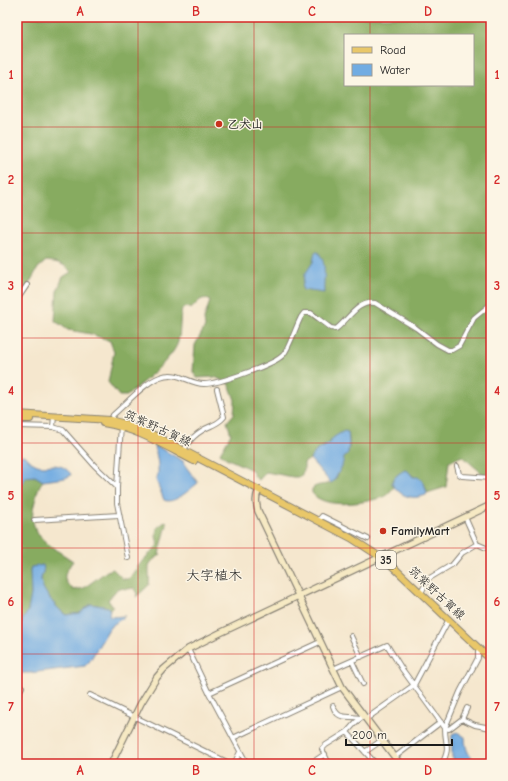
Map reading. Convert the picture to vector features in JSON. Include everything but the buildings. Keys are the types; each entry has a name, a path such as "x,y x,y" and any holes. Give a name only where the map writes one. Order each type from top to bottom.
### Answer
{"main road":[{"name":"筑紫野古賀線","path":"17,414 54,421"},
{"name":"筑紫野古賀線","path":"17,419 110,422 156,436 351,538 381,557 449,619 491,660"},
{"name":"筑紫野古賀線","path":"121,425 150,438 248,489 259,490"}],"street":[{"path":"17,300 27,285"},
{"path":"110,422 113,416 147,384 159,377 176,375 204,384 259,368 279,359 286,352 301,316 304,313 311,313 331,328 336,329 358,308 368,302 375,303 416,328 437,344 448,350 452,350 459,346 474,318 491,304"},
{"path":"184,451 191,439 211,426 221,422 224,417 217,389"},
{"path":"17,426 54,421 94,465 117,487"},
{"path":"121,425 117,503 128,558"},
{"path":"457,466 459,474 462,476 491,478"},
{"path":"259,490 256,496 258,511 342,687 400,764"},
{"path":"110,764 146,693 164,669 188,649 491,505"},
{"path":"34,520 119,515"},
{"path":"318,521 322,516 368,539"},
{"path":"465,517 477,544 491,550"},
{"path":"421,593 428,579 453,564 462,553 477,544"},
{"path":"329,764 322,749 347,732 356,722 414,685 449,619"},
{"path":"351,636 361,657"},
{"path":"209,694 320,642"},
{"path":"333,669 387,645 446,728"},
{"path":"442,764 448,750 446,728 460,692 478,658 478,648"},
{"path":"188,649 209,694 247,764"},
{"path":"352,661 363,684"},
{"path":"233,738 342,687"},
{"path":"17,696 22,688"},
{"path":"90,695 233,764 240,752"},
{"path":"333,706 336,714 339,716 364,718"},
{"path":"446,728 449,729 462,719 467,708"},
{"path":"462,719 475,725 491,728"},
{"path":"395,756 441,722"},
{"path":"347,732 376,764"},
{"path":"365,752 382,740"},
{"path":"310,764 325,754"}],"green space":[{"path":"17,17 491,17 491,472 484,475 462,456 449,462 446,487 427,493 422,482 408,471 402,472 396,476 392,484 394,487 383,497 346,504 326,502 312,493 312,489 316,486 330,483 337,477 343,459 349,448 348,432 334,437 327,445 317,450 310,459 304,463 304,471 300,477 266,472 259,480 254,476 252,470 226,458 220,453 231,434 227,422 234,414 235,400 229,384 215,377 197,378 193,372 195,345 205,327 204,319 210,301 207,299 202,299 191,309 186,307 182,309 178,342 170,356 127,396 119,396 108,382 114,352 110,341 91,334 68,330 55,321 57,291 63,277 71,272 63,265 46,261 38,268 17,305"},
{"path":"35,476 43,481 35,501 33,522 36,530 47,544 73,561 67,569 65,579 74,590 84,588 107,571 113,569 123,579 128,579 158,545 156,536 157,528 166,521 167,525 159,554 161,555 152,561 149,567 149,585 136,597 137,594 134,588 118,588 108,600 113,607 109,609 108,607 91,604 80,613 66,615 52,602 43,589 41,580 43,566 31,567 31,597 29,607 26,616 17,630 17,486 23,483 25,477"}],"water":[{"path":"315,252 318,252 323,261 324,293 303,290 302,288 305,274 313,262"},
{"path":"344,431 348,432 348,453 344,458 342,466 334,481 331,483 310,459 317,450 327,445 334,437"},
{"path":"155,445 183,461 198,483 182,496 168,501 164,500 156,480 158,467"},
{"path":"23,455 35,464 43,466 57,465 66,469 71,474 65,478 43,481 35,476 25,477 23,483 17,486 17,461 19,460 19,456"},
{"path":"405,470 408,471 413,477 418,477 424,483 427,493 426,495 411,497 403,495 395,488 392,484 393,480 398,474"},
{"path":"43,565 44,569 41,580 44,589 55,604 66,615 80,613 91,604 108,607 110,617 125,616 110,627 89,662 85,666 30,673 17,673 17,630 22,624 22,621 28,611 31,594 30,571 31,567"},
{"path":"457,732 465,737 468,753 479,764 454,764 452,757 452,734"}],"place":[{"name":"乙犬山","path":"219,124"},
{"name":"FamilyMart","path":"383,531"}],"district":[{"name":"大字植木","path":"214,575"}]}
